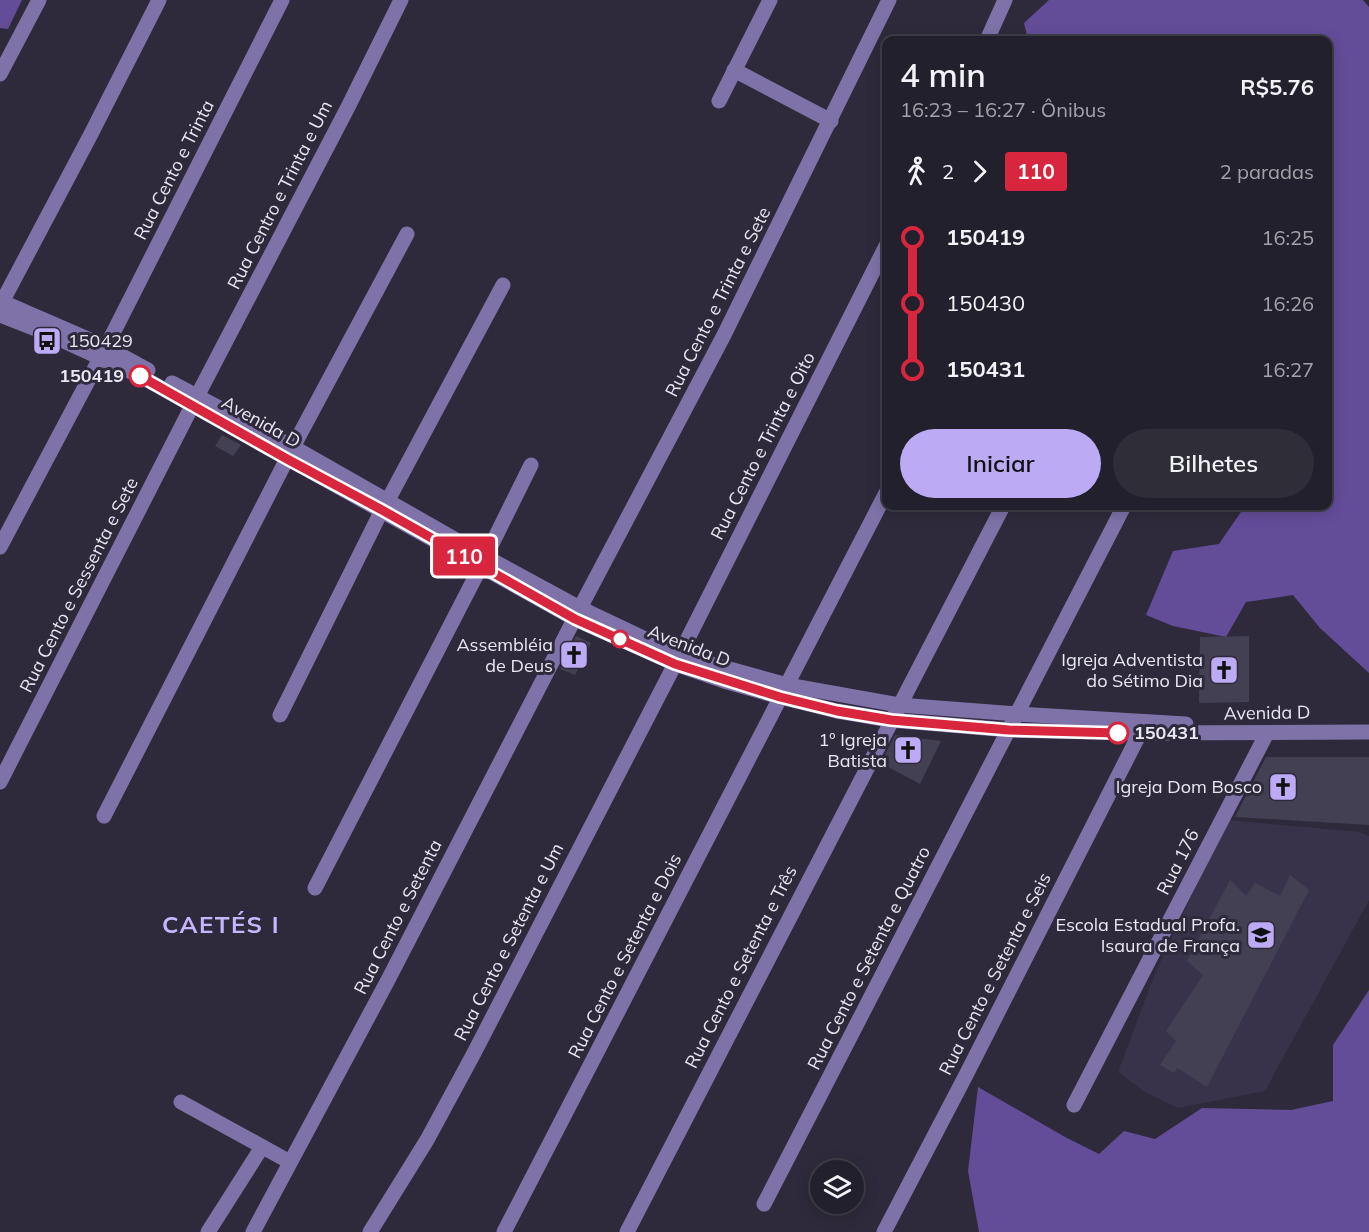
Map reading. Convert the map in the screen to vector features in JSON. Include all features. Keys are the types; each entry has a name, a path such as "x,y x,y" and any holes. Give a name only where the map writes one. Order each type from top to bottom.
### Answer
{"street":[{"path":"0,74 39,0"},
{"path":"1,306 159,0"},
{"name":"Rua Cento e Trinta","path":"0,547 103,352 282,0"},
{"name":"Rua Centro e Trinta e Um","path":"195,401 401,0"},
{"path":"719,101 770,0"},
{"name":"Rua Cento e Trinta e Sete","path":"578,613 724,336 889,0"},
{"path":"989,36 1005,0"},
{"path":"734,70 831,122"},
{"path":"104,816 290,453 407,234"},
{"name":"Rua Cento e Trinta e Oito","path":"677,660 882,254"},
{"path":"280,715 385,505 503,285"},
{"name":"Avenida D","path":"1,306 103,352 140,376 195,401 578,613 677,660 784,691 837,711 891,720 1009,730 1140,734 1267,728"},
{"name":"Rua Cento e Sessenta e Sete","path":"0,782 195,401"},
{"path":"315,888 531,465"},
{"name":"Rua Cento e Setenta e Dois","path":"504,1232 882,501"},
{"name":"Rua Cento e Setenta e Três","path":"627,1232 1001,510"},
{"name":"Rua Cento e Setenta e Quatro","path":"764,1204 1122,510"},
{"name":"Rua Cento e Setenta","path":"253,1232 578,613"},
{"name":"Rua Cento e Setenta e Um","path":"370,1232 427,1140 454,1090 677,660"},
{"name":"Avenida D","path":"784,691 899,705 1017,714 1369,732"},
{"name":"Rua 176","path":"1074,1105 1267,728"},
{"name":"Rua Cento e Setenta e Seis","path":"884,1232 1140,734"},
{"path":"182,1102 290,1162"},
{"path":"208,1232 262,1147"}],"shaded area":[{"path":"0,0 22,0 8,29 0,28"},
{"path":"1049,0 1363,0 1369,7 1369,673 1320,628 1293,595 1246,602 1226,637 1173,626 1146,615 1173,551 1219,544 1242,510 1332,510 1332,36 1027,36 1024,23"},
{"name":"Escola Estadual Profa. Isaura de França","path":"1227,820 1360,832 1369,836 1369,900 1265,1091 1178,1108 1145,1092 1118,1072 1156,971"},
{"path":"1369,990 1369,1232 979,1232 968,1171 978,1087 1099,1154 1124,1131 1155,1139 1202,1108 1291,1110 1333,1101 1333,1045"}],"building":[{"path":"222,435 241,445 233,456 215,446"},
{"name":"Assembléia de Deus","path":"576,636 591,643 575,675 560,669"},
{"name":"Igreja Adventista do Sétimo Dia","path":"1249,636 1249,702 1199,703 1200,637"},
{"name":"1º Igreja Batista","path":"895,735 941,741 920,784 881,763"},
{"path":"1266,757 1369,757 1369,825 1235,817"},
{"path":"1290,875 1309,890 1207,1087 1177,1068 1174,1073 1160,1065 1176,1041 1166,1031 1203,975 1187,961 1230,880 1246,896 1255,883 1280,896"}],"bus line":[{"name":"110","path":"140,376 575,619 675,664 780,697 837,711 891,720 1009,730 1118,733"}],"place":[{"name":"150429","path":"47,341"},
{"name":"150419","path":"140,376"},
{"name":"Assembléia de Deus","path":"574,655"},
{"name":"Igreja Adventista do Sétimo Dia","path":"1224,670"},
{"name":"150431","path":"1118,733"},
{"name":"1º Igreja Batista","path":"908,750"},
{"name":"Igreja Dom Bosco","path":"1283,787"},
{"name":"Escola Estadual Profa. Isaura de França","path":"1261,935"}],"district":[{"name":"CAETÉS I","path":"221,925"}]}
